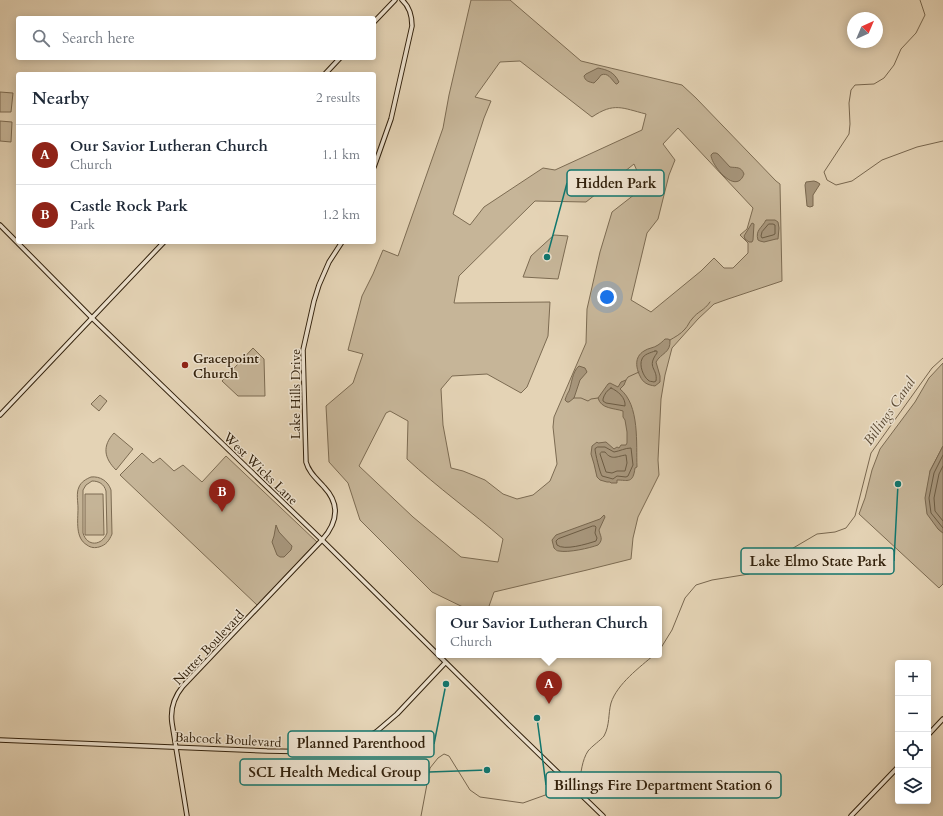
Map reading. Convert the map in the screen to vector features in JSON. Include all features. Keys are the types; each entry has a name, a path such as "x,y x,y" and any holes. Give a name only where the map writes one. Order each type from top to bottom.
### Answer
{"street":[{"path":"376,20 395,0"},
{"path":"376,161 391,119 412,26 410,10 402,0"},
{"path":"327,72 338,60"},
{"name":"West Wicks Lane","path":"0,225 16,241"},
{"name":"West Wicks Lane","path":"19,244 92,318 322,540 436,653"},
{"path":"0,415 162,244"},
{"name":"Lake Hills Drive","path":"322,540 332,526 335,508 328,491 311,473 306,462 303,350 318,285 329,262 341,244"},
{"name":"Nutter Boulevard","path":"187,816 172,723 171,712 176,698 180,691 322,540"},
{"name":"West Wicks Lane","path":"441,658 603,816"},
{"name":"Babcock Boulevard","path":"0,740 322,752 346,747 367,738 376,732 397,714 446,663"},
{"path":"931,732 943,719"},
{"path":"851,816 897,768"}],"shaded area":[{"path":"471,0 510,0 581,61 682,85 780,184 782,281 714,304 698,319 672,348 661,399 658,460 659,475 638,517 633,538 631,559 494,592 489,606 461,606 432,592 360,520 348,483 329,462 326,406 353,383 363,354 348,350 362,296 383,250 398,256 443,128","holes":["520,61 592,117 606,109 612,108 624,108 646,114 642,130 555,170 543,168 484,207 470,225 453,214 484,118 491,101 475,97 500,62","678,128 753,208 747,229 740,235 748,243 748,253 733,268 724,268 714,258 701,271 651,312 631,300 647,233 658,219 669,175 675,160 663,144","634,164 644,187 612,212 600,252 587,309 586,343 554,417 553,427 557,464 550,481 533,495 517,499 503,494 485,480 451,468 443,425 441,389 452,376 487,374 521,393 527,387 548,336 550,302 454,303 459,276 535,201 586,202","390,411 408,421 407,459 503,539 498,562 461,557 413,517 359,466 386,413"]},
{"path":"0,92 13,93 11,112 0,112"},
{"path":"0,121 12,122 11,142 0,141"},
{"path":"554,235 568,236 558,279 523,277 531,256"},
{"path":"253,348 264,359 265,396 238,396 222,381"},
{"path":"943,363 943,446 930,471 938,529 943,533 943,584 939,588 859,514 880,449 915,402 929,378"},
{"path":"100,395 107,401 99,411 91,404"},
{"path":"114,433 133,449 116,470 109,461 106,452 106,447"},
{"path":"142,453 153,463 160,458 174,471 183,465 202,482 226,456 317,542 257,605 120,475"},
{"path":"91,477 98,477 103,480 108,484 111,490 112,534 105,544 96,548 90,547 83,542 78,529 78,489 82,482","holes":["92,481 103,485 106,491 107,533 102,540 91,543 85,538 83,533 83,490 86,485"]},
{"path":"85,494 103,494 104,535 85,535"}],"water":[{"path":"598,68 610,72 619,82 616,84 606,74 601,75 594,83 586,80 584,76 586,74"},
{"path":"713,153 718,154 730,167 741,170 744,174 740,180 735,182 730,180 719,171 712,160 711,155"},
{"path":"814,181 820,184 813,195 813,206 810,207 807,206 805,185 806,182"},
{"path":"766,220 775,220 778,222 778,239 764,242 758,240 758,231"},
{"path":"752,223 754,224 753,240 752,242 749,242 744,236"},
{"path":"665,339 670,340 669,348 656,362 660,382 655,386 650,385 644,382 640,376 637,366 637,359 641,353 656,346"},
{"path":"579,366 585,368 587,372 580,380 574,398 567,402 565,400 567,394 574,374"},
{"path":"626,380 620,389 631,405 634,415 636,425 637,467 635,468 631,479 617,480 617,483 611,483 600,480 597,477 591,454 592,446 597,442 606,442 614,449 617,447 619,448 621,445 626,445 627,443 627,432 623,411 608,408 600,402 598,398 608,384 610,383 618,387 621,382"},
{"path":"943,446 943,533 938,529 927,514 925,498 930,471"},
{"path":"604,515 605,517 599,530 601,539 598,545 585,549 568,551 558,551 554,548 552,540 556,535 600,519"},
{"path":"276,525 279,532 292,546 291,550 284,557 277,555 272,542"}],"waterway":[{"name":"Billings Canal","path":"920,0 925,15 916,33 901,49 894,65 884,78 874,84 855,85 851,90 849,103 849,134 824,172 827,180 836,185 852,181 882,160 917,147 943,141"},
{"path":"670,340 683,331 694,316 710,302"},
{"name":"Billings Canal","path":"662,646 672,630 685,598 696,585 712,580 749,574 817,534 835,532 846,528 855,516 871,453 932,368 943,358"},
{"path":"626,380 628,377 639,372"},
{"path":"574,398 581,398 588,401 598,398"},
{"name":"Billings Canal","path":"574,786 579,784 583,762 588,751 603,738 606,732 611,703 618,689 636,670 650,658"},
{"name":"Billings Canal","path":"421,816 430,768 438,758 444,754 449,756 470,790 480,797 523,803 551,793 566,791 571,788"}],"place":[{"name":"Hidden Park","path":"547,257"},
{"name":"Gracepoint Church","path":"185,365"},
{"name":"Lake Elmo State Park","path":"898,484"},
{"name":"Castle Rock Park","path":"222,512"},
{"name":"Planned Parenthood","path":"446,684"},
{"name":"Our Savior Lutheran Church","path":"549,704"},
{"name":"Billings Fire Department Station 6","path":"537,718"},
{"name":"SCL Health Medical Group","path":"487,770"}]}
